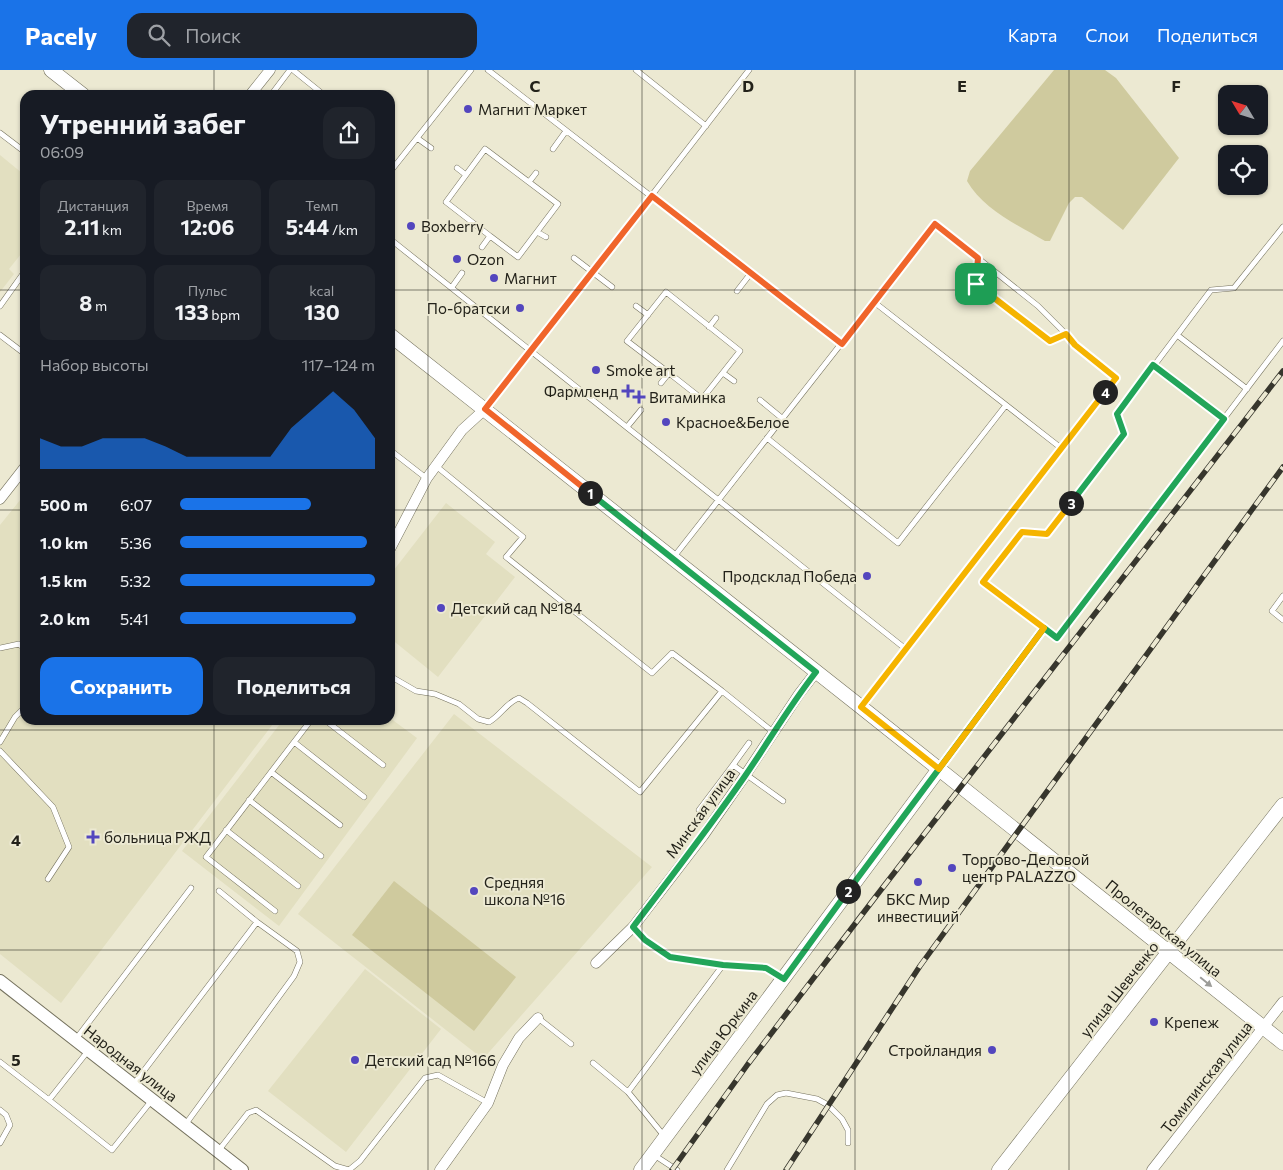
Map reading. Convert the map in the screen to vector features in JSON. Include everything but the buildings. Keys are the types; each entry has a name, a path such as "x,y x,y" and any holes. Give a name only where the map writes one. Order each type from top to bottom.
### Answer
{"main road":[{"path":"52,70 77,90"},
{"name":"Пролетарская улица","path":"395,339 1283,1043"},
{"name":"улица Юркина","path":"640,1170 939,769"},
{"name":"улица Шевченко","path":"999,1170 1283,805"}],"street":[{"path":"254,90 270,70"},
{"path":"395,537 435,466 462,430 485,409"},
{"path":"0,499 20,473"},
{"name":"Минская улица","path":"596,963 633,927 703,836 799,694 816,672"},
{"name":"Народная улица","path":"0,981 240,1169"},
{"name":"Томилинская улица","path":"1152,1170 1283,1002"},
{"path":"440,1170 488,1103 503,1065 519,1038 538,1018"}],"lane":[{"path":"275,90 292,70 318,90"},
{"path":"395,166 471,70"},
{"path":"488,70 842,344"},
{"path":"636,70 706,126"},
{"path":"485,409 749,70"},
{"path":"553,149 566,131"},
{"path":"0,133 20,148"},
{"path":"417,138 431,148"},
{"path":"485,149 558,204 518,257 446,202 466,175 485,149"},
{"path":"457,168 466,175"},
{"path":"529,182 536,173"},
{"path":"673,558 935,224 978,258 1038,306 1075,345 1116,378 861,707"},
{"path":"1283,227 1234,288 1211,290 1153,365 1117,414 1124,434 1053,527 1047,534 1022,532 983,582 1057,638 1283,341"},
{"path":"537,232 546,238"},
{"path":"482,246 490,236"},
{"path":"395,243 907,650"},
{"path":"574,258 612,288"},
{"path":"978,258 976,284 1050,341 1066,334"},
{"path":"736,291 751,272"},
{"path":"452,287 462,273"},
{"path":"0,306 20,278"},
{"path":"666,292 709,327 740,351 702,399 627,341 666,292"},
{"path":"874,302 1060,448"},
{"path":"636,306 648,315"},
{"path":"709,327 716,318"},
{"path":"1177,334 1247,389"},
{"path":"0,336 20,350"},
{"path":"1153,365 1224,419"},
{"path":"662,383 669,373"},
{"path":"723,373 734,381"},
{"path":"760,400 783,419"},
{"path":"768,438 898,542 1006,405"},
{"path":"627,428 641,410"},
{"path":"395,454 427,478"},
{"path":"435,466 524,537 506,558 652,673 672,652 774,732"},
{"path":"1283,596 1272,611 1283,620"},
{"path":"939,769 1044,628"},
{"path":"0,648 20,645"},
{"path":"395,679 416,691 436,694 459,704 478,719 489,722 498,717 510,702 519,698 640,792 722,691"},
{"path":"0,742 15,717 20,712"},
{"path":"275,911 206,858 307,725"},
{"path":"331,725 383,765"},
{"path":"294,742 364,797"},
{"path":"699,810 748,743"},
{"path":"0,751 53,807 69,847 48,879"},
{"path":"733,765 783,801"},
{"path":"272,772 340,825"},
{"path":"250,800 321,856"},
{"path":"226,830 298,886"},
{"path":"75,1040 191,888"},
{"path":"184,1126 294,976 300,962 297,951 219,891"},
{"path":"132,1085 257,922"},
{"path":"633,927 645,940 670,957 723,965 766,968 784,979"},
{"path":"628,1092 723,965"},
{"path":"538,1018 571,1044"},
{"path":"49,1100 89,1050"},
{"path":"0,1062 112,1150 152,1100"},
{"path":"593,1063 628,1092 665,1137"},
{"path":"218,1152 248,1113 256,1110 335,1166 348,1170 360,1161 425,1078 438,1075 488,1103"},
{"path":"727,1170 767,1104 777,1095 786,1093 817,1099 828,1105 842,1119 848,1130 848,1143"},
{"path":"0,1110 6,1115 10,1124 0,1143"},
{"path":"652,1154 677,1170"}],"shaded area":[{"path":"1054,70 1105,70 1116,78 1179,158 1123,230 1082,197 1075,197 1069,203 1050,241 1045,241 991,208 967,181 970,171"},
{"path":"0,155 20,171 20,255 9,269 14,274 0,292"},
{"name":"больница РЖД","path":"20,500 20,725 272,725 61,1003 0,954 0,525"},
{"name":"Детский сад №184","path":"446,503 495,542 486,554 515,577 438,677 395,642 395,569"},
{"name":"Средняя школа №16","path":"454,714 652,867 483,1059 298,914"},
{"path":"395,722 417,738 279,926 182,851 279,725 395,725"},
{"path":"394,881 516,977 474,1031 352,935"},
{"name":"Детский сад №166","path":"365,969 441,1029 346,1152 268,1091"}],"railway":[{"path":"672,1170 748,1064 877,895 1283,371"},
{"path":"786,1170 920,966 1283,467"}],"place":[{"name":"Магнит Маркет","path":"468,109"},
{"name":"Boxberry","path":"411,226"},
{"name":"Ozon","path":"457,259"},
{"name":"Магнит","path":"494,278"},
{"name":"По-братски","path":"520,308"},
{"name":"Smoke art","path":"596,370"},
{"name":"Фармленд","path":"628,391"},
{"name":"Витаминка","path":"639,397"},
{"name":"Красное&Белое","path":"666,422"},
{"name":"Продсклад Победа","path":"867,576"},
{"name":"Детский сад №184","path":"441,608"},
{"name":"больница РЖД","path":"93,837"},
{"name":"Торгово-Деловой центр PALAZZO","path":"952,868"},
{"name":"БКС Мир инвестиций","path":"918,882"},
{"name":"Средняя школа №16","path":"474,891"},
{"name":"Крепеж","path":"1154,1022"},
{"name":"Стройландия","path":"992,1050"},
{"name":"Детский сад №166","path":"355,1060"}],"route":[{"path":"976,284 978,258 935,224 842,344 652,196 485,409 816,672 799,694 703,836 633,927 645,940 670,957 723,965 766,968 784,979 1044,628 1057,638 1224,419 1153,365 1117,414 1124,434 1047,534 1022,532 983,582 1044,628 939,769 861,707 1116,378 1075,345 1066,334 1050,341 976,284"}]}
